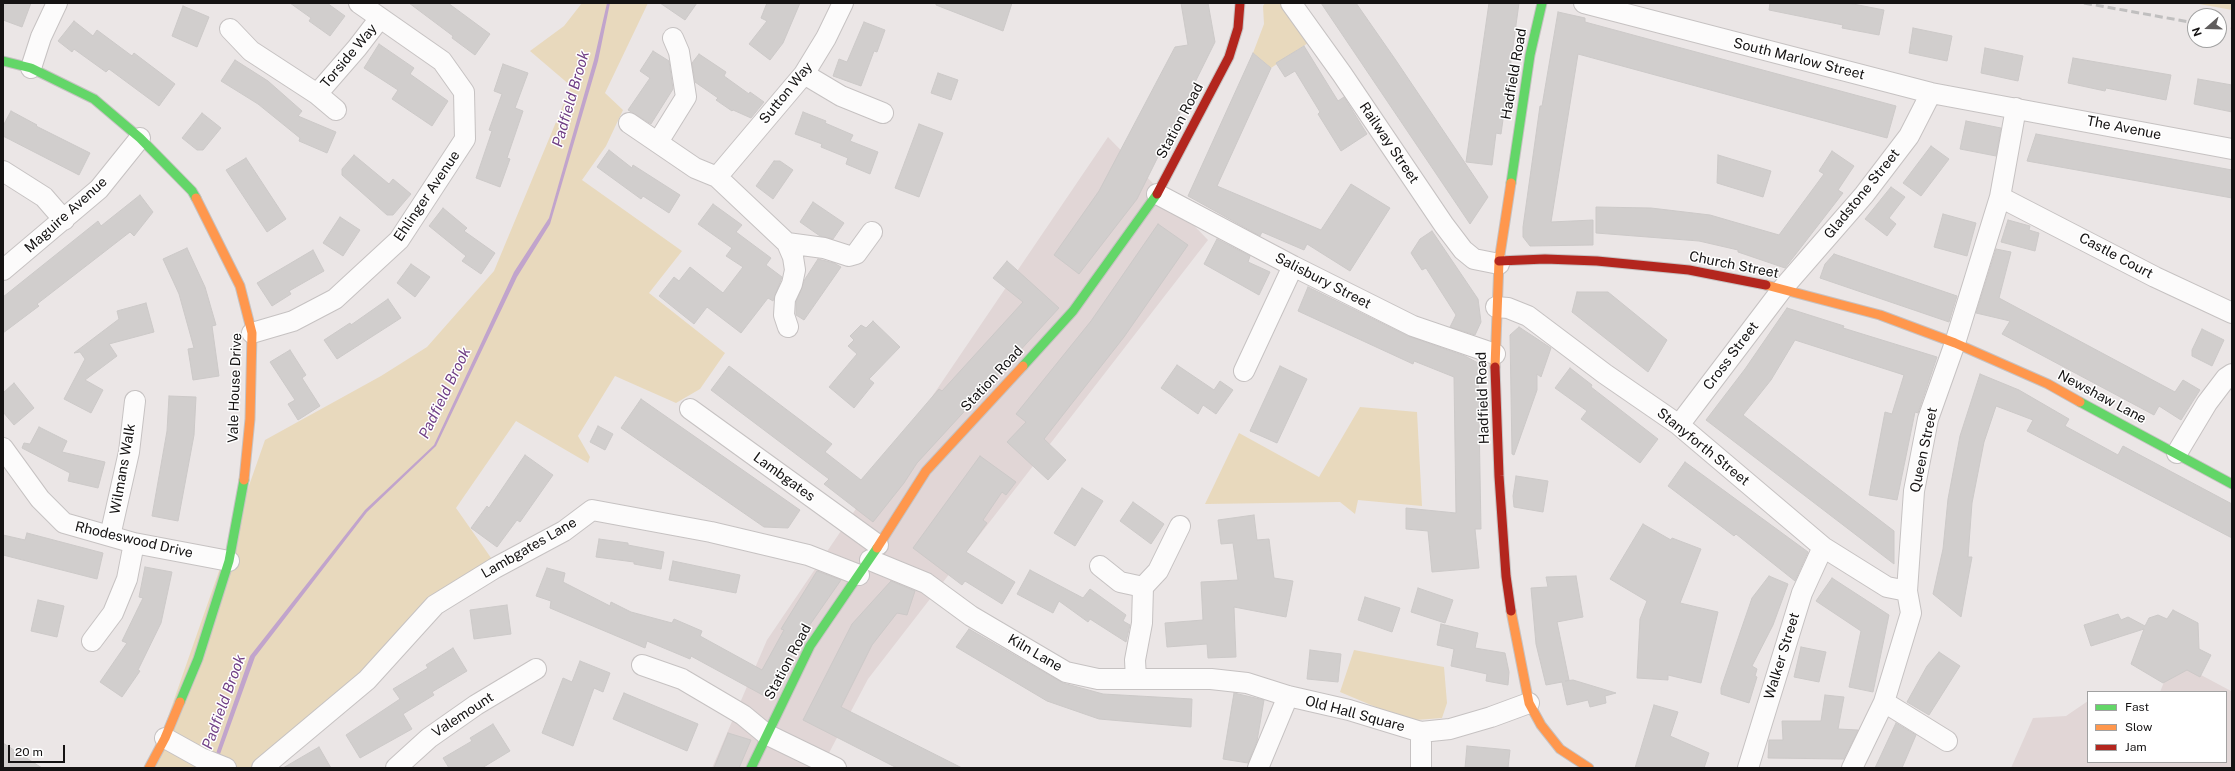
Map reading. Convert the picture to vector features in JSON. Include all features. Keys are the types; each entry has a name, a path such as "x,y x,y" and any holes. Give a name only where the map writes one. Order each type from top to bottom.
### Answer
{"street":[{"path":"31,68 41,36 57,3"},
{"name":"Ehlinger Avenue","path":"252,333 293,321 335,299 399,240 466,139 464,92 442,61 359,3"},
{"name":"Sutton Way","path":"717,177 804,74 826,38 843,3"},
{"name":"Station Road","path":"751,768 766,734 810,646 869,560 926,471 1074,311 1157,194 1229,56 1238,28 1240,3"},
{"name":"Railway Street","path":"1291,3 1342,74 1444,225 1463,250 1474,259 1499,263"},
{"name":"Hadfield Road","path":"1542,3 1530,55 1499,263 1495,354 1499,476 1506,576 1514,634 1529,703 1540,725 1560,749 1589,768"},
{"name":"South Marlow Street","path":"1584,3 1931,93 2016,108"},
{"name":"Torside Way","path":"316,94 357,48 380,18"},
{"name":"Torside Way","path":"230,29 251,51 316,94 336,110"},
{"path":"658,142 686,97 679,52 673,38"},
{"name":"Vale House Drive","path":"3,61 31,68 94,99 140,138 192,191 240,286 252,333 250,419 245,477 229,561 198,659 165,738 149,768"},
{"path":"804,74 841,96 883,113"},
{"name":"Gladstone Street","path":"1783,288 1864,195 1905,142 1931,93"},
{"name":"The Avenue","path":"2016,108 2232,149"},
{"name":"Queen Street","path":"1852,768 1884,702 1911,613 1907,591 1914,491 1928,419 1955,343 2000,197 2016,108"},
{"path":"629,123 695,168 717,177 787,243 793,257 795,270 792,284 785,299 784,315 788,327"},
{"name":"Maguire Avenue","path":"3,270 99,189 140,138"},
{"path":"3,171 44,197 64,220"},
{"name":"Salisbury Street","path":"1157,194 1293,266 1413,326 1495,354"},
{"name":"Castle Court","path":"2000,197 2155,277 2232,313"},
{"path":"787,243 824,248 850,256 856,254 872,232"},
{"name":"Church Street","path":"1499,263 1545,259 1597,261 1681,269 1783,288 1880,315 1955,343"},
{"path":"1244,371 1293,266"},
{"name":"Cross Street","path":"1679,425 1783,288"},
{"name":"Stanyforth Street","path":"1496,307 1508,308 1528,316 1605,374 1679,425 1823,547 1887,587 1907,591"},
{"name":"Newshaw Lane","path":"1955,343 2048,384 2232,484"},
{"path":"2177,453 2207,403 2226,378 2232,374"},
{"name":"Wilmans Walk","path":"110,536 129,452 135,401"},
{"name":"Lambgates","path":"690,409 869,560"},
{"name":"Rhodeswood Drive","path":"3,448 40,499 64,523 134,543 229,561"},
{"name":"Lambgates Lane","path":"262,768 367,680 435,605 495,568 564,531 592,510 718,534 808,555 869,560"},
{"path":"1136,679 1135,660 1142,623 1144,587 1158,571 1180,526"},
{"path":"92,641 113,613 127,580 134,543"},
{"name":"Walker Street","path":"1748,768 1802,593 1823,547"},
{"name":"Kiln Lane","path":"869,560 926,583 971,616 1066,672 1098,679 1211,679 1247,683 1288,696"},
{"path":"1100,566 1120,582 1144,587"},
{"path":"642,666 682,679 743,715 766,734 836,768"},
{"name":"Valemount","path":"396,768 429,738 476,705 536,669"},
{"path":"1258,768 1288,696"},
{"name":"Old Hall Square","path":"1288,696 1349,710 1421,732"},
{"path":"1884,702 1947,741"},
{"path":"1421,768 1421,732 1450,729 1491,717 1529,703"},
{"path":"165,738 201,758 226,768"}],"shaded area":[{"path":"582,3 648,3 605,93 623,110 606,146 582,180 682,251 649,293 725,353 700,389 676,403 615,376 578,436 590,457 588,463 516,421 456,508 496,565 261,768 150,768 265,440 381,376 427,347 494,271 571,86 530,51 564,26"},
{"path":"607,3 610,3 598,61 550,224 517,277 436,446 367,512 255,657 215,768 211,768 250,656 365,510 434,445 514,272 549,218 594,60"},
{"path":"1265,3 1281,3 1308,43 1271,68 1253,53 1264,24 1263,6"},
{"path":"2194,3 2232,3 2232,10"},
{"path":"1108,137 1208,240 868,679 821,768 712,768 767,640"},
{"path":"1360,407 1417,412 1422,506 1358,500 1355,514 1340,502 1205,504 1239,433 1319,477"},
{"path":"1354,650 1444,667 1447,703 1442,718 1416,720 1390,713 1340,692"},
{"path":"2173,660 2231,691 2232,689 2232,768 2011,768 2033,718 2066,716 2087,702 2087,763 2227,763 2227,691 2160,691"}],"building":[{"path":"3,3 31,3 22,27 3,20"},
{"path":"290,3 327,3 345,16 330,36 309,21 311,18"},
{"path":"409,3 448,3 490,34 475,55 452,38 453,36"},
{"path":"660,3 697,3 685,20"},
{"path":"767,3 800,3 783,43 770,60 749,44 767,21 761,18"},
{"path":"936,3 1012,3 1003,31 936,5"},
{"path":"1181,3 1208,3 1215,42 1137,199 1079,274 1054,255 1099,191 1175,47 1188,45"},
{"path":"1321,3 1356,3 1395,59 1488,197 1470,224"},
{"path":"1489,3 1519,3 1501,134 1496,133 1492,165 1466,162"},
{"path":"1770,3 1848,3 1884,10 1879,35 1842,28 1843,25 1769,10"},
{"path":"183,6 209,17 197,47 172,36"},
{"path":"1558,12 1585,18 1585,22 1896,106 1887,138 1578,54 1551,222 1593,220 1593,245 1530,246 1523,237 1523,227 1540,106 1542,106"},
{"path":"74,21 93,36 97,30 132,56 134,53 175,84 159,106 109,69 106,72 74,49 72,52 58,41"},
{"path":"864,22 885,30 877,52 874,51 861,86 833,76 839,59 847,62"},
{"path":"1913,28 1952,36 1947,61 1909,53"},
{"path":"379,44 414,68 410,74 448,101 432,126 392,99 398,90 364,68"},
{"path":"1304,46 1338,101 1344,97 1367,134 1341,151 1318,114 1320,112 1295,71 1285,77 1276,63"},
{"path":"1985,48 2023,56 2018,81 1981,73"},
{"path":"653,51 669,61 673,89 651,124 628,110 650,78 640,71"},
{"path":"1253,53 1271,68 1217,186 1321,230 1351,184 1390,208 1350,271 1307,244 1304,250 1262,232 1260,236 1188,196"},
{"path":"699,54 726,72 724,76 749,94 750,92 764,102 751,118 733,110 732,111 716,100 718,98 695,82 692,63"},
{"path":"2073,58 2171,75 2166,100 2106,88 2105,91 2068,83"},
{"path":"235,60 268,81 302,111 298,116 336,132 327,153 299,141 300,138 258,104 221,81"},
{"path":"503,64 528,73 515,108 523,111 507,158 510,159 500,187 476,178 492,131 489,130 502,94 494,91"},
{"path":"938,73 958,80 951,100 931,93"},
{"path":"2198,79 2232,85 2232,112 2194,104"},
{"path":"11,111 37,125 36,126 90,153 79,175 3,136 3,126"},
{"path":"803,112 826,121 825,123 853,135 850,141 878,152 870,174 846,164 848,158 821,147 822,144 795,134"},
{"path":"202,113 221,128 203,150 197,150 182,138"},
{"path":"1966,121 2001,128 1996,156 1960,149"},
{"path":"919,124 943,133 919,197 895,188"},
{"path":"2036,134 2232,170 2232,198 2027,161"},
{"path":"1931,146 1949,159 1921,196 1903,183"},
{"path":"609,150 632,168 633,165 680,195 669,213 643,196 641,199 597,167"},
{"path":"1832,151 1854,166 1838,190 1843,193 1785,268 1738,252 1738,250 1699,241 1596,233 1596,207 1651,208 1710,215 1779,235 1824,174 1819,171"},
{"path":"354,155 389,184 393,179 411,194 393,215 387,215 342,175 342,169"},
{"path":"1718,155 1771,171 1763,197 1717,183"},
{"path":"246,158 286,219 267,232 226,170"},
{"path":"774,161 780,161 793,170 773,199 756,186"},
{"path":"1891,187 1905,197 1889,218 1896,224 1887,236 1865,219"},
{"path":"140,195 153,212 134,236 130,232 37,304 39,306 3,333 3,297 98,221 101,226"},
{"path":"813,202 844,223 833,239 820,236 800,222"},
{"path":"713,204 742,225 736,232 771,258 766,265 782,277 773,301 768,298 741,333 707,307 694,324 659,296 674,277 679,281 690,267 723,293 743,267 726,256 732,248 698,224"},
{"path":"443,208 467,228 464,231 495,253 481,274 462,261 466,256 429,226"},
{"path":"1943,214 1976,223 1967,256 1934,247"},
{"path":"340,217 360,230 343,256 323,243"},
{"path":"2008,220 2030,226 2029,230 2039,233 2035,251 2001,242"},
{"path":"1158,224 1188,245 1124,337 1044,439 1066,460 1048,480 1007,442 1026,422 1016,414 1091,321"},
{"path":"1432,231 1478,299 1481,322 1475,335 1450,327 1456,315 1426,268 1422,270 1411,253 1420,239"},
{"path":"1217,239 1250,256 1248,262 1270,272 1259,295 1204,264"},
{"path":"187,248 205,287 216,325 212,326 219,376 193,380 188,349 194,348 179,294 163,259"},
{"path":"1996,249 2011,252 1999,298 2175,392 2183,380 2200,390 2181,420 2159,406 2154,415 2002,334 2010,321 1976,313"},
{"path":"313,250 324,271 289,291 291,294 272,306 257,283"},
{"path":"1834,254 1957,296 1949,322 1820,278 1825,264"},
{"path":"818,259 834,263 841,267 804,320 796,315 796,302 805,279"},
{"path":"1007,261 1059,308 917,463 904,483 873,522 824,484 829,479 711,390 729,366 832,444 825,452 861,480 939,389 942,391 1023,302 993,278"},
{"path":"411,264 430,277 415,297 397,283"},
{"path":"1308,287 1408,336 1465,356 1478,363 1481,529 1475,529 1479,568 1432,572 1428,531 1406,529 1406,508 1456,513 1454,377 1414,361 1413,364 1298,311"},
{"path":"1577,292 1608,292 1667,340 1648,372 1572,312"},
{"path":"388,299 401,318 337,359 324,340 350,323 351,325"},
{"path":"146,303 154,332 109,344 117,356 85,380 103,390 91,413 64,399 85,359 80,352 74,353 119,319 117,311"},
{"path":"1787,308 1844,326 1843,328 1937,357 1918,413 1915,412 1897,500 1869,495 1885,412 1892,414 1904,375 1795,340 1771,380 1743,415 1894,531 1894,564 1706,420 1745,369"},
{"path":"873,321 900,347 869,379 874,383 854,408 829,387 857,354 848,346 854,340 850,336 861,325 866,328"},
{"path":"1519,327 1551,348 1541,377 1537,374 1537,390 1514,455 1512,454 1510,335"},
{"path":"2202,329 2224,340 2212,366 2192,356 2192,350"},
{"path":"290,350 306,375 302,378 320,406 298,420 288,404 295,400 270,362"},
{"path":"1177,365 1214,390 1220,381 1233,390 1216,414 1203,405 1198,414 1161,388"},
{"path":"1280,366 1307,379 1277,443 1250,431"},
{"path":"1570,368 1592,385 1591,387 1658,439 1640,463 1581,419 1587,411 1555,388"},
{"path":"1980,374 2019,390 2069,419 2065,426 2118,455 2123,446 2232,504 2232,538 2027,431 2033,420 1996,406 1984,442 1972,503 1968,557 1972,557 1961,617 1933,594 1943,549 1948,499 1960,436"},
{"path":"14,383 34,408 14,425 3,412 3,393"},
{"path":"169,396 196,397 194,435 178,521 152,516 167,431"},
{"path":"641,399 800,510 788,528 764,527 621,428"},
{"path":"598,426 613,434 605,450 590,442"},
{"path":"39,427 67,441 62,452 105,462 98,488 68,481 70,473 22,448 24,443 30,444"},
{"path":"525,455 553,475 520,522 517,520 497,547 471,528 487,506 489,508"},
{"path":"980,456 1016,482 1006,495 1002,492 983,520 987,523 966,552 1015,582 1002,604 965,581 962,585 913,548"},
{"path":"1685,462 1808,552 1795,581 1736,534 1734,536 1668,486"},
{"path":"1516,476 1548,481 1543,512 1514,507 1513,496"},
{"path":"1082,488 1103,501 1075,546 1054,533"},
{"path":"1133,502 1164,524 1151,544 1120,521"},
{"path":"1254,515 1257,540 1269,539 1274,578 1293,581 1286,617 1234,607 1236,657 1208,658 1207,644 1167,647 1165,623 1203,620 1201,582 1238,580 1233,543 1221,544 1218,520"},
{"path":"1643,524 1671,540 1672,538 1701,549 1680,603 1718,612 1701,683 1668,675 1668,680 1637,678 1640,619 1647,601 1610,579"},
{"path":"27,533 103,553 97,579 3,555 3,535 25,540"},
{"path":"599,539 628,543 628,545 664,552 661,569 634,564 634,562 596,557"},
{"path":"673,561 740,575 736,593 669,580"},
{"path":"145,567 172,572 161,623 138,670 140,671 122,697 100,682 127,643 122,641 143,598 139,597"},
{"path":"547,568 565,573 563,582 610,606 611,602 631,612 672,623 674,619 702,631 700,636 762,670 784,630 781,629 817,571 841,580 800,639 770,699 691,656 690,659 647,641 645,648 550,608 551,601 536,596"},
{"path":"1030,570 1083,598 1090,589 1126,615 1123,621 1130,625 1126,642 1090,619 1088,622 1059,601 1053,613 1017,594"},
{"path":"1576,576 1583,617 1557,622 1569,680 1565,681 1573,680 1616,693 1605,696 1606,703 1590,707 1588,700 1567,705 1562,682 1546,685 1536,644 1531,588 1548,587 1546,577"},
{"path":"1769,576 1788,584 1773,625 1752,666 1757,669 1755,676 1757,677 1749,703 1721,694 1721,688 1752,598"},
{"path":"1832,578 1889,615 1873,692 1849,687 1861,631 1816,601"},
{"path":"891,581 915,591 907,615 897,613 872,645 841,707 962,768 897,768 803,720 852,624"},
{"path":"1418,588 1453,600 1445,623 1411,612"},
{"path":"1365,597 1400,608 1392,632 1358,620"},
{"path":"38,600 64,606 57,637 31,631"},
{"path":"507,605 511,634 474,639 470,610"},
{"path":"2173,610 2198,623 2199,649 2211,655 2200,677 2187,670 2163,683 2131,664 2144,629 2091,646 2084,625 2118,614 2121,620 2128,617 2145,626 2149,618 2158,615 2167,619"},
{"path":"1441,624 1478,633 1475,648 1505,653 1509,672 1508,685 1486,681 1487,674 1451,666 1454,649 1437,645"},
{"path":"969,629 1063,683 1103,694 1192,699 1191,727 1099,719 1047,701 956,647"},
{"path":"1801,647 1826,652 1819,682 1794,677"},
{"path":"453,648 467,671 432,692 434,695 403,714 412,729 360,758 346,735 400,699 393,689 428,668 426,665"},
{"path":"1310,650 1341,654 1338,682 1307,679"},
{"path":"1939,652 1960,666 1929,715 1907,702 1927,666"},
{"path":"580,661 610,673 603,692 594,688 573,746 542,733 563,678 572,682"},
{"path":"624,693 698,724 687,751 613,719"},
{"path":"1234,693 1264,700 1257,741 1248,763 1223,759"},
{"path":"1825,695 1844,697 1838,729 1858,730 1844,759 1768,758 1769,740 1783,740 1782,721 1821,721"},
{"path":"1654,705 1678,712 1670,736 1709,753 1704,768 1635,768"},
{"path":"1896,723 1916,735 1902,768 1875,768"},
{"path":"493,724 510,751 482,768 449,768 443,758 472,741 470,738"},
{"path":"728,733 751,740 739,768 714,768"},
{"path":"3,743 42,768 3,768"},
{"path":"1467,746 1510,750 1508,768 1465,768"},
{"path":"319,747 331,768 283,768"}],"railway":[{"path":"2084,3 2187,22"},
{"path":"2227,27 2232,28"}],"traffic: fast":[{"path":"1511,183 1530,55 1542,3"},
{"path":"3,61 31,68 94,99 140,138 192,191 196,198"},
{"path":"1023,366 1073,311 1157,194"},
{"path":"2080,402 2232,484"},
{"path":"180,702 198,659 229,561 244,480"},
{"path":"751,768 810,646 877,548"}],"traffic: slow":[{"path":"1495,367 1499,261 1511,183"},
{"path":"196,198 240,286 252,333 250,419 244,480"},
{"path":"1766,285 1880,315 1955,343 2048,384 2080,402"},
{"path":"877,548 926,471 1023,366"},
{"path":"1511,611 1529,703 1541,725 1560,749 1589,768"},
{"path":"149,768 165,738 180,702"}],"traffic: jam":[{"path":"1157,194 1229,57 1238,28 1240,3"},
{"path":"1499,261 1545,259 1597,261 1689,270 1766,285"},
{"path":"1495,367 1499,476 1506,576 1511,611"}],"water label":[{"name":"Padfield Brook","path":"571,99"},
{"name":"Padfield Brook","path":"445,393"},
{"name":"Padfield Brook","path":"224,702"}]}
